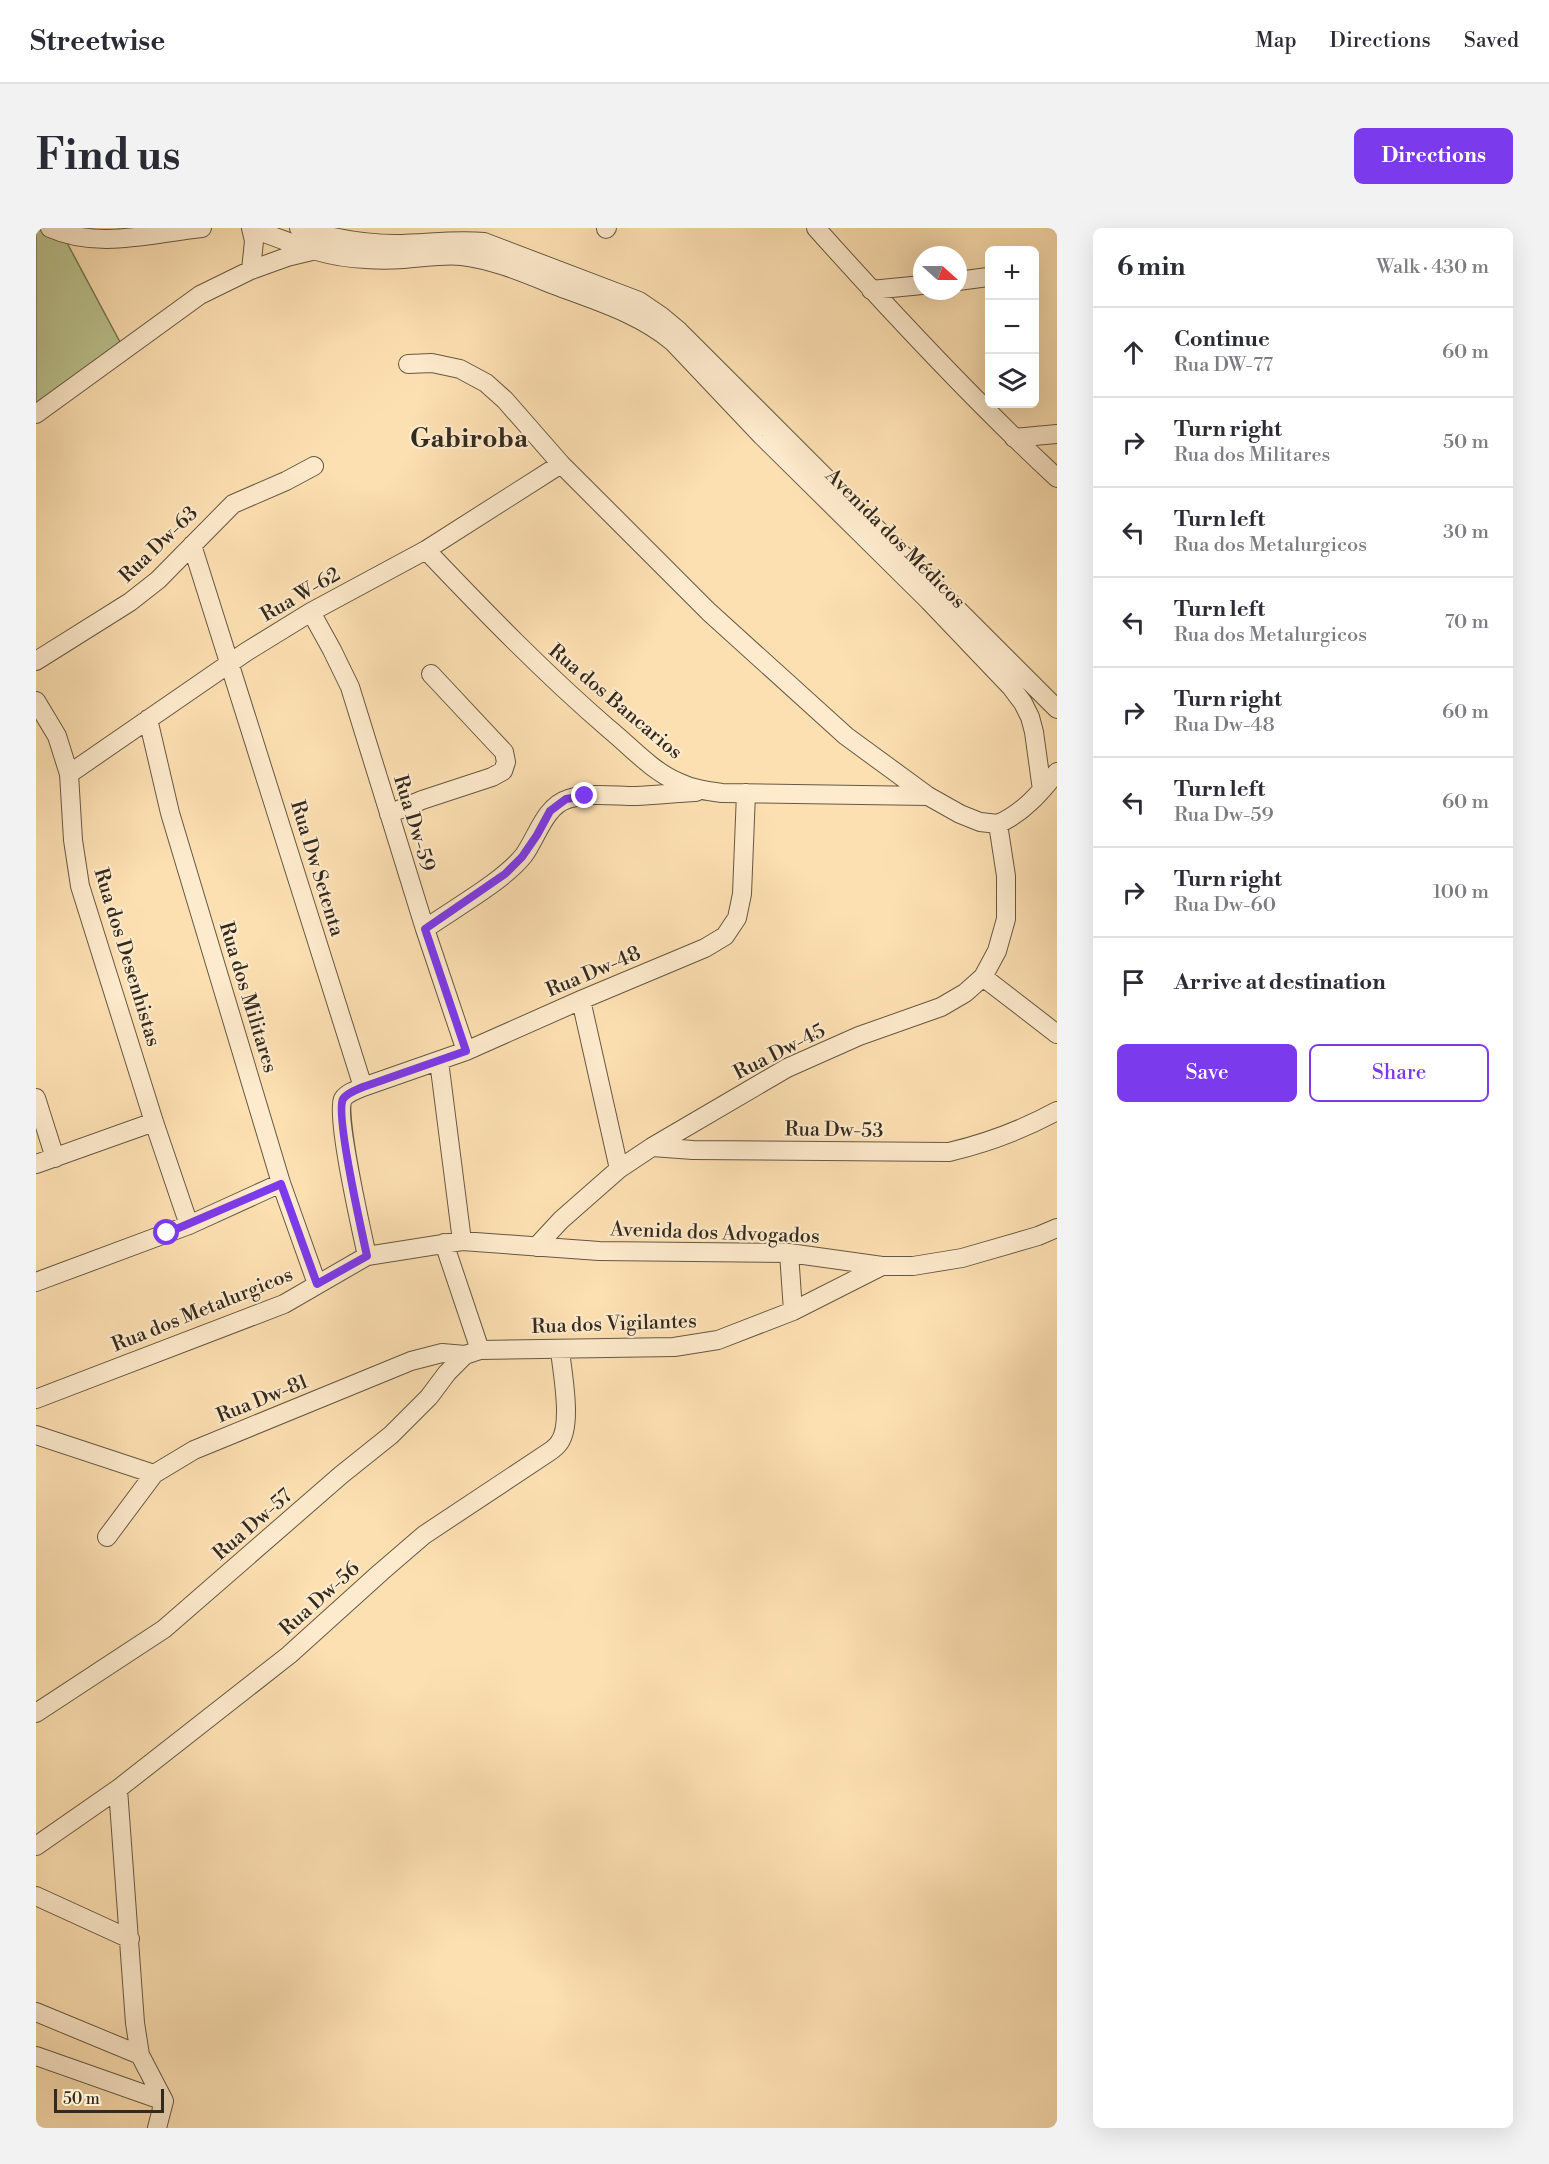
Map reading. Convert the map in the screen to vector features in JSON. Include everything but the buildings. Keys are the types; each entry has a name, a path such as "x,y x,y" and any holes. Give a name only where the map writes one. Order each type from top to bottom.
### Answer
{"street":[{"path":"50,228 81,238 104,234 202,228"},
{"path":"250,270 254,241 251,228"},
{"name":"Avenida dos Médicos","path":"251,228 312,251 363,259 401,260 461,256 485,261 507,267 632,314 660,332 676,336"},
{"name":"Avenida dos Médicos","path":"299,228 332,238 362,243 398,244 459,240 484,243 639,301 676,336 762,436 861,523 968,632 1057,709"},
{"path":"816,228 871,290 1014,438 1057,478"},
{"path":"36,414 200,295 250,270 312,251"},
{"path":"967,279 985,277"},
{"path":"871,290 913,286"},
{"path":"408,364 432,363 460,369 486,383 505,400 561,464 709,612 846,736 928,796 960,814 980,822 998,824 1015,817 1057,772"},
{"path":"1014,438 1057,434"},
{"name":"Rua W-62","path":"69,774 231,663 311,612 426,550 561,464"},
{"name":"Rua Dw-63","path":"36,661 130,602 158,580 233,504 314,466"},
{"name":"Rua Dw Setenta","path":"192,545 363,1087"},
{"name":"Rua dos Bancarios","path":"426,550 556,684 656,769 678,782 722,794 928,796"},
{"name":"Rua Dw-59","path":"311,612 350,687 425,929 466,1051"},
{"name":"Avenida dos Médicos","path":"968,632 1023,703 1034,732 1042,790"},
{"path":"389,814 422,800 492,777 503,771 506,762 504,752 431,675"},
{"name":"Rua dos Desenhistas","path":"36,701 57,736 69,774 73,840 80,886 189,1225"},
{"name":"Rua dos Militares","path":"148,719 170,813 281,1184 317,1284"},
{"path":"425,929 505,874 522,857 550,811 566,799 585,796 638,796 705,791"},
{"name":"Rua Dw-48","path":"367,1256 354,1200 342,1115 343,1100 348,1094 363,1087 466,1051 705,948 725,936 737,918 742,894 746,794"},
{"path":"998,824 1006,876 1006,919 997,951 983,976 1057,1034"},
{"name":"Rua Dw-45","path":"536,1247 561,1220 619,1169 652,1147 788,1068 860,1036 940,1007 965,993 983,976"},
{"path":"581,1000 619,1169"},
{"path":"439,1061 462,1241"},
{"path":"36,1098 55,1158"},
{"name":"Rua Dw-53","path":"652,1147 744,1151 949,1152 981,1145 1013,1133 1057,1111"},
{"path":"36,1164 154,1122"},
{"path":"36,1282 189,1225 281,1184"},
{"name":"Avenida dos Advogados","path":"367,1256 462,1241 599,1251 789,1253 882,1266 913,1266 962,1258 1038,1236 1057,1227"},
{"path":"444,1243 472,1353"},
{"path":"789,1253 793,1311"},
{"name":"Rua dos Metalurgicos","path":"36,1399 284,1304 367,1256"},
{"name":"Rua dos Vigilantes","path":"472,1353 685,1345 718,1340 793,1311 882,1266"},
{"name":"Rua Dw-56","path":"36,1846 118,1789 289,1655 424,1535 549,1452 559,1443 566,1419 560,1350"},
{"name":"Rua Dw-81","path":"107,1537 154,1474 194,1450 411,1361 442,1353 472,1353"},
{"name":"Rua Dw-57","path":"36,1713 164,1629 341,1475 391,1435 429,1397 447,1373 472,1353"},
{"path":"36,1434 154,1474"},
{"path":"118,1789 135,2023 140,2055 164,2101 157,2128"},
{"path":"36,1896 130,1939"},
{"path":"36,2012 140,2055"},
{"path":"36,2056 164,2101"}],"green space":[{"path":"36,228 66,241 120,342 38,404 36,403"}],"district":[{"name":"Gabiroba","path":"469,438"}],"route":[{"path":"167,1233 281,1184 317,1284 367,1256 354,1200 341,1107 343,1100 348,1094 363,1087 466,1051 425,929 505,874 522,857 550,811 566,799 585,796"}]}
